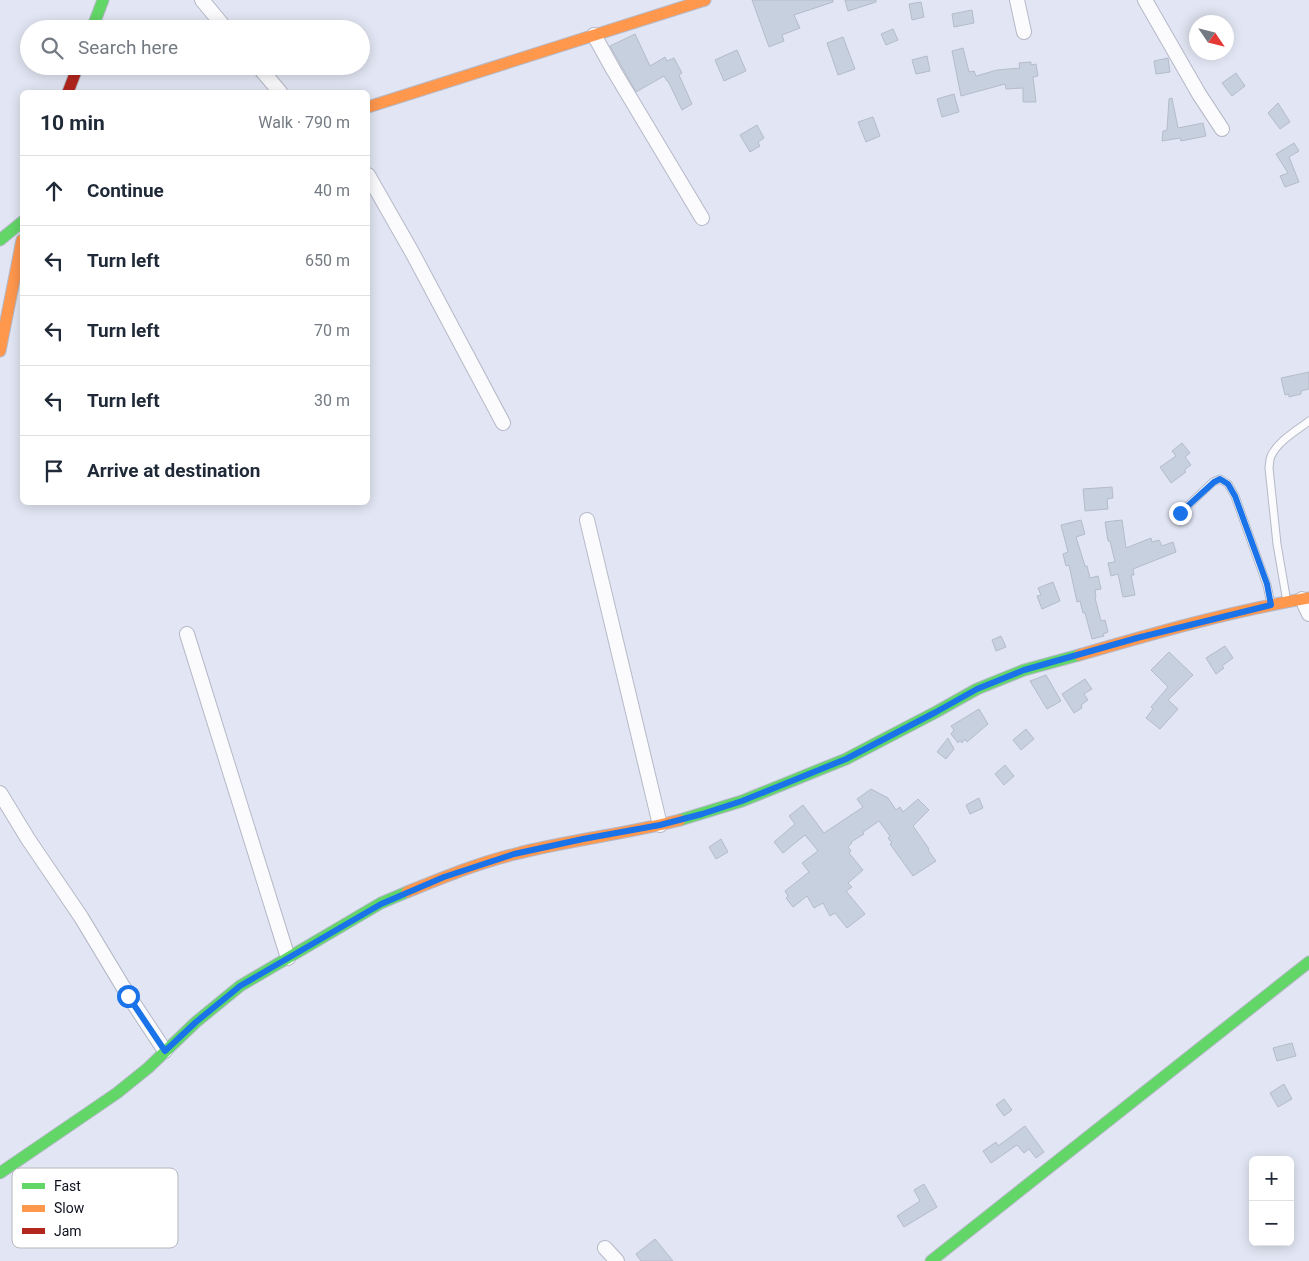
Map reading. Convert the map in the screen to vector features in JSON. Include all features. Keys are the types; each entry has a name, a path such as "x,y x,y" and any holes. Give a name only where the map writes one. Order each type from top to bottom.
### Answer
{"street":[{"path":"95,20 103,0"},
{"path":"202,0 219,20"},
{"path":"370,106 706,0"},
{"path":"1018,0 1024,32"},
{"path":"1145,0 1199,94 1222,129"},
{"path":"594,35 702,218"},
{"path":"69,90 75,75"},
{"path":"266,75 278,90"},
{"path":"370,179 413,254 503,422"},
{"path":"0,240 20,224"},
{"path":"0,351 20,249"},
{"path":"587,520 660,825"},
{"path":"0,1173 117,1093 148,1068 196,1022 233,991 381,904 444,877 514,854 660,825 742,801 846,759 977,689 1024,670 1137,638 1271,605 1305,599 1309,614"},
{"path":"187,634 288,958"},
{"path":"0,793 28,839 81,917 128,996 165,1051"},
{"path":"931,1261 1309,962"},
{"path":"605,1248 617,1261"}],"lane":[{"path":"1287,602 1277,544 1269,468 1270,457 1290,435 1309,421"},
{"path":"1180,513 1214,482 1220,479 1228,484 1235,496 1259,561 1267,584 1271,605"}],"building":[{"path":"752,0 833,0 833,2 794,15 800,28 782,35 784,41 769,47"},
{"path":"845,0 876,0 876,2 848,11"},
{"path":"921,2 924,17 912,20 909,4"},
{"path":"972,10 974,23 954,27 952,14"},
{"path":"893,29 898,40 886,45 881,34"},
{"path":"635,34 650,66 665,57 667,61 674,58 682,73 679,75 692,104 682,110 664,76 636,92 610,46"},
{"path":"843,37 855,69 838,75 827,43"},
{"path":"963,48 969,72 974,71 976,76 997,70 1020,68 1019,63 1031,62 1031,65 1036,64 1038,76 1033,77 1036,102 1023,102 1023,88 1006,89 1005,84 961,96 952,51"},
{"path":"737,50 746,71 724,81 715,60"},
{"path":"927,56 930,71 916,74 912,60"},
{"path":"1168,58 1170,72 1156,74 1154,61"},
{"path":"1236,73 1245,86 1232,96 1222,83"},
{"path":"954,94 959,112 942,117 937,99"},
{"path":"1172,98 1178,128 1203,123 1206,136 1181,141 1180,138 1162,141 1163,131 1167,130 1169,99"},
{"path":"1278,103 1290,122 1280,129 1268,113"},
{"path":"873,117 880,136 866,142 858,122"},
{"path":"757,125 764,138 758,142 760,146 750,152 740,135"},
{"path":"1294,143 1299,151 1289,157 1299,182 1285,187 1280,176 1288,173 1276,154"},
{"path":"1309,372 1309,389 1301,391 1301,394 1289,397 1289,394 1285,395 1281,378"},
{"path":"1182,443 1190,453 1185,457 1191,465 1184,470 1186,472 1171,483 1160,467 1176,456 1172,451"},
{"path":"1112,487 1113,498 1107,499 1108,509 1085,511 1083,489"},
{"path":"1081,520 1085,534 1076,537 1090,578 1098,576 1101,589 1095,590 1095,598 1101,621 1105,620 1108,632 1103,634 1104,636 1092,639 1085,613 1083,613 1080,601 1077,602 1069,565 1066,566 1063,554 1068,552 1061,525"},
{"path":"1122,520 1126,548 1151,538 1152,542 1159,540 1162,546 1173,542 1176,552 1133,569 1134,575 1131,575 1135,595 1123,597 1118,574 1111,576 1108,563 1115,562 1110,541 1108,541 1105,522"},
{"path":"1053,582 1060,601 1042,609 1037,596 1041,595 1038,588"},
{"path":"1001,636 1006,647 996,651 992,640"},
{"path":"1225,646 1233,658 1222,666 1224,668 1216,674 1206,658"},
{"path":"1169,652 1193,675 1168,700 1178,709 1160,729 1146,718 1153,709 1151,707 1168,687 1151,670"},
{"path":"1046,675 1061,701 1047,709 1030,681"},
{"path":"1085,679 1092,689 1084,694 1088,700 1081,705 1082,708 1074,713 1062,694"},
{"path":"979,709 988,724 967,742 965,739 962,743 960,740 958,743 951,734 954,730 951,726"},
{"path":"1026,729 1034,739 1021,750 1013,740"},
{"path":"948,738 954,749 946,759 937,752"},
{"path":"1005,765 1014,776 1004,785 995,774"},
{"path":"871,789 888,798 896,810 900,807 903,812 918,799 929,810 913,826 936,861 913,876 890,844 892,843 888,838 890,836 879,821 851,842 848,847 851,851 849,853 863,870 848,883 852,887 846,891 865,914 847,928 835,913 830,916 823,903 814,908 807,896 793,907 786,898 788,896 785,891 809,872 802,863 818,851 805,835 783,853 774,842 795,824 789,816 803,805 824,833 863,807 857,799"},
{"path":"979,798 983,808 970,814 966,805"},
{"path":"721,839 728,852 716,859 709,847"},
{"path":"1292,1043 1296,1056 1277,1061 1273,1048"},
{"path":"1284,1084 1292,1099 1278,1107 1270,1093"},
{"path":"1004,1099 1012,1110 1004,1116 996,1105"},
{"path":"1025,1126 1044,1152 1036,1158 1029,1149 1024,1153 1017,1145 991,1163 983,1151 996,1142 998,1146"},
{"path":"924,1184 937,1207 904,1227 897,1216 920,1201 914,1190"},
{"path":"655,1239 673,1261 641,1261 636,1254"}],"traffic: fast":[{"path":"95,20 103,0"},
{"path":"0,240 20,224"},
{"path":"680,820 742,801 846,759 977,689 1024,670 1079,655"},
{"path":"0,1173 117,1093 148,1068 196,1022 240,986 381,903 407,892"},
{"path":"931,1261 1309,962"}],"traffic: slow":[{"path":"370,106 705,0"},
{"path":"0,351 20,250"},
{"path":"1079,655 1222,616 1309,598"},
{"path":"407,892 460,871 535,849 680,820"}],"traffic: jam":[{"path":"69,90 75,75"}],"route":[{"path":"128,996 165,1051 196,1022 240,986 381,904 444,877 514,854 660,825 742,801 846,759 977,689 1024,670 1137,638 1271,605 1267,584 1259,561 1235,496 1228,484 1220,479 1214,482 1180,513"}]}
